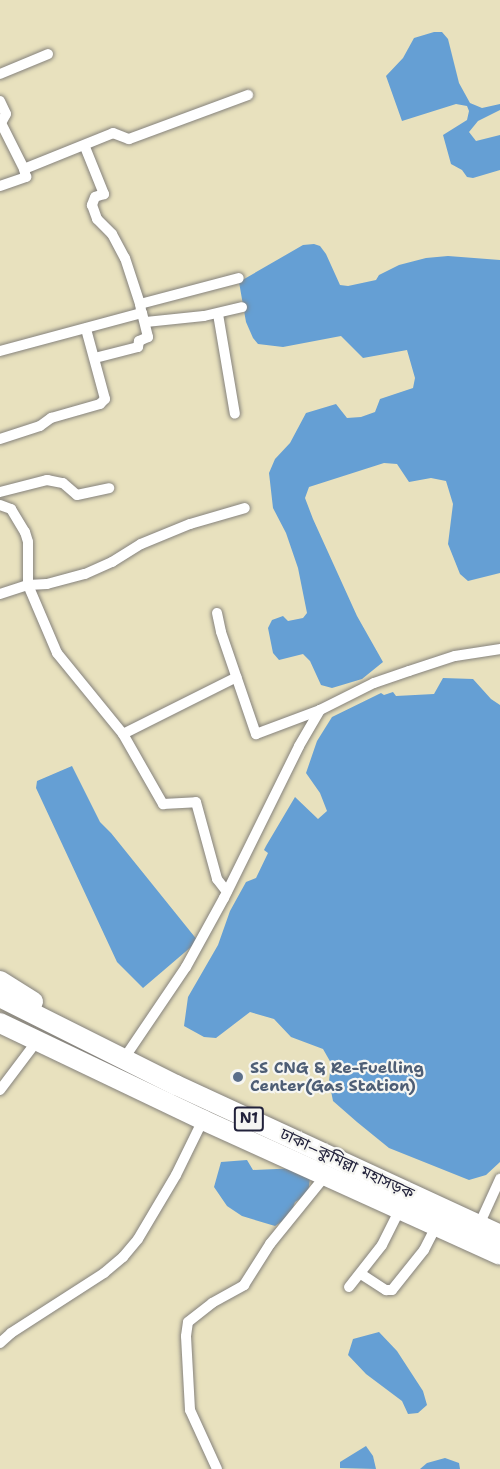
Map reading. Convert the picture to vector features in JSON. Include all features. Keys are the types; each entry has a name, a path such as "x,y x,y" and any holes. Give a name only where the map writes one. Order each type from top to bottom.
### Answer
{"highway":[{"name":"N1","path":"0,981 24,994 53,1021"},
{"name":"ঢাকা–কুমিল্লা মহাসড়ক","path":"0,997 53,1021 176,1085 500,1235"},
{"name":"ঢাকা–কুমিল্লা মহাসড়ক","path":"0,1023 203,1120 500,1255"}],"street":[{"path":"0,74 48,54"},
{"path":"24,169 85,147 113,133 129,139 248,95"},
{"path":"0,101 6,114 1,123 26,177 0,186"},
{"path":"85,147 104,194 95,197 92,205 97,219 112,234 125,258 148,337 139,341 138,347 95,358"},
{"path":"0,351 142,313 239,278"},
{"path":"142,313 218,314 242,307"},
{"path":"218,314 235,414"},
{"path":"0,439 40,426 51,418 100,404 105,399 86,329"},
{"path":"0,492 47,480 63,483 78,495 109,488"},
{"path":"0,505 11,509 25,532 28,542 28,585 57,653 123,734 163,804 196,802 217,879 227,892"},
{"path":"0,594 28,585 46,584 85,574 112,562 141,544 190,524 245,508"},
{"path":"217,613 221,632 256,734 320,710 374,683 455,656 500,649"},
{"path":"123,734 237,677"},
{"path":"125,1058 186,967 227,892 299,746 320,710"},
{"path":"0,1090 37,1041"},
{"path":"0,1343 81,1286 104,1273 123,1257 138,1239 176,1175 203,1120"},
{"path":"217,1469 190,1410 186,1336 188,1322 212,1303 244,1285 270,1245 326,1175"},
{"path":"479,1225 500,1179"},
{"path":"349,1287 382,1245 400,1209"},
{"path":"361,1274 386,1290 392,1290 424,1250 436,1226"}],"water":[{"path":"442,32 448,39 459,83 470,103 482,108 500,104 500,110 478,121 469,132 476,141 500,135 500,170 473,178 467,177 462,170 451,164 443,135 467,120 469,111 467,106 456,104 402,121 386,76 403,58 414,38"},
{"path":"303,245 320,246 326,254 340,285 348,286 376,280 379,275 399,265 426,258 448,256 500,260 500,573 468,581 460,574 448,544 453,504 446,481 431,478 409,482 397,464 384,463 309,487 305,498 313,519 357,616 383,662 362,679 332,688 321,685 310,661 303,654 279,660 273,653 268,628 272,620 283,616 288,621 303,618 307,613 298,568 286,533 273,508 269,473 275,459 290,443 306,413 336,404 347,418 361,417 375,412 380,399 413,388 415,378 407,350 363,358 341,336 283,347 258,344 253,338 246,322 239,282"},
{"path":"443,678 473,679 491,699 500,705 500,1162 486,1175 469,1180 389,1148 357,1122 333,1101 329,1081 331,1063 323,1049 291,1037 274,1019 250,1012 216,1038 204,1037 184,1026 188,997 218,945 230,911 246,882 256,878 268,853 264,850 295,797 318,819 327,811 320,793 306,773 317,741 332,717 381,693 384,695 393,692 396,696 434,694"},
{"path":"72,766 100,822 198,941 143,988 117,962 36,788 37,781"},
{"path":"247,1160 253,1170 300,1168 310,1178 308,1194 295,1202 290,1216 275,1226 242,1216 227,1206 214,1187 221,1162"},
{"path":"379,1332 397,1351 423,1391 427,1405 418,1413 408,1414 402,1401 366,1374 348,1355 353,1339"},
{"path":"366,1446 373,1456 376,1469 340,1468 340,1462"},
{"path":"445,1458 459,1463 460,1469 420,1469 427,1463"}],"place":[{"name":"SS CNG & Re-Fuelling Center(Gas Station)","path":"238,1077"}]}
